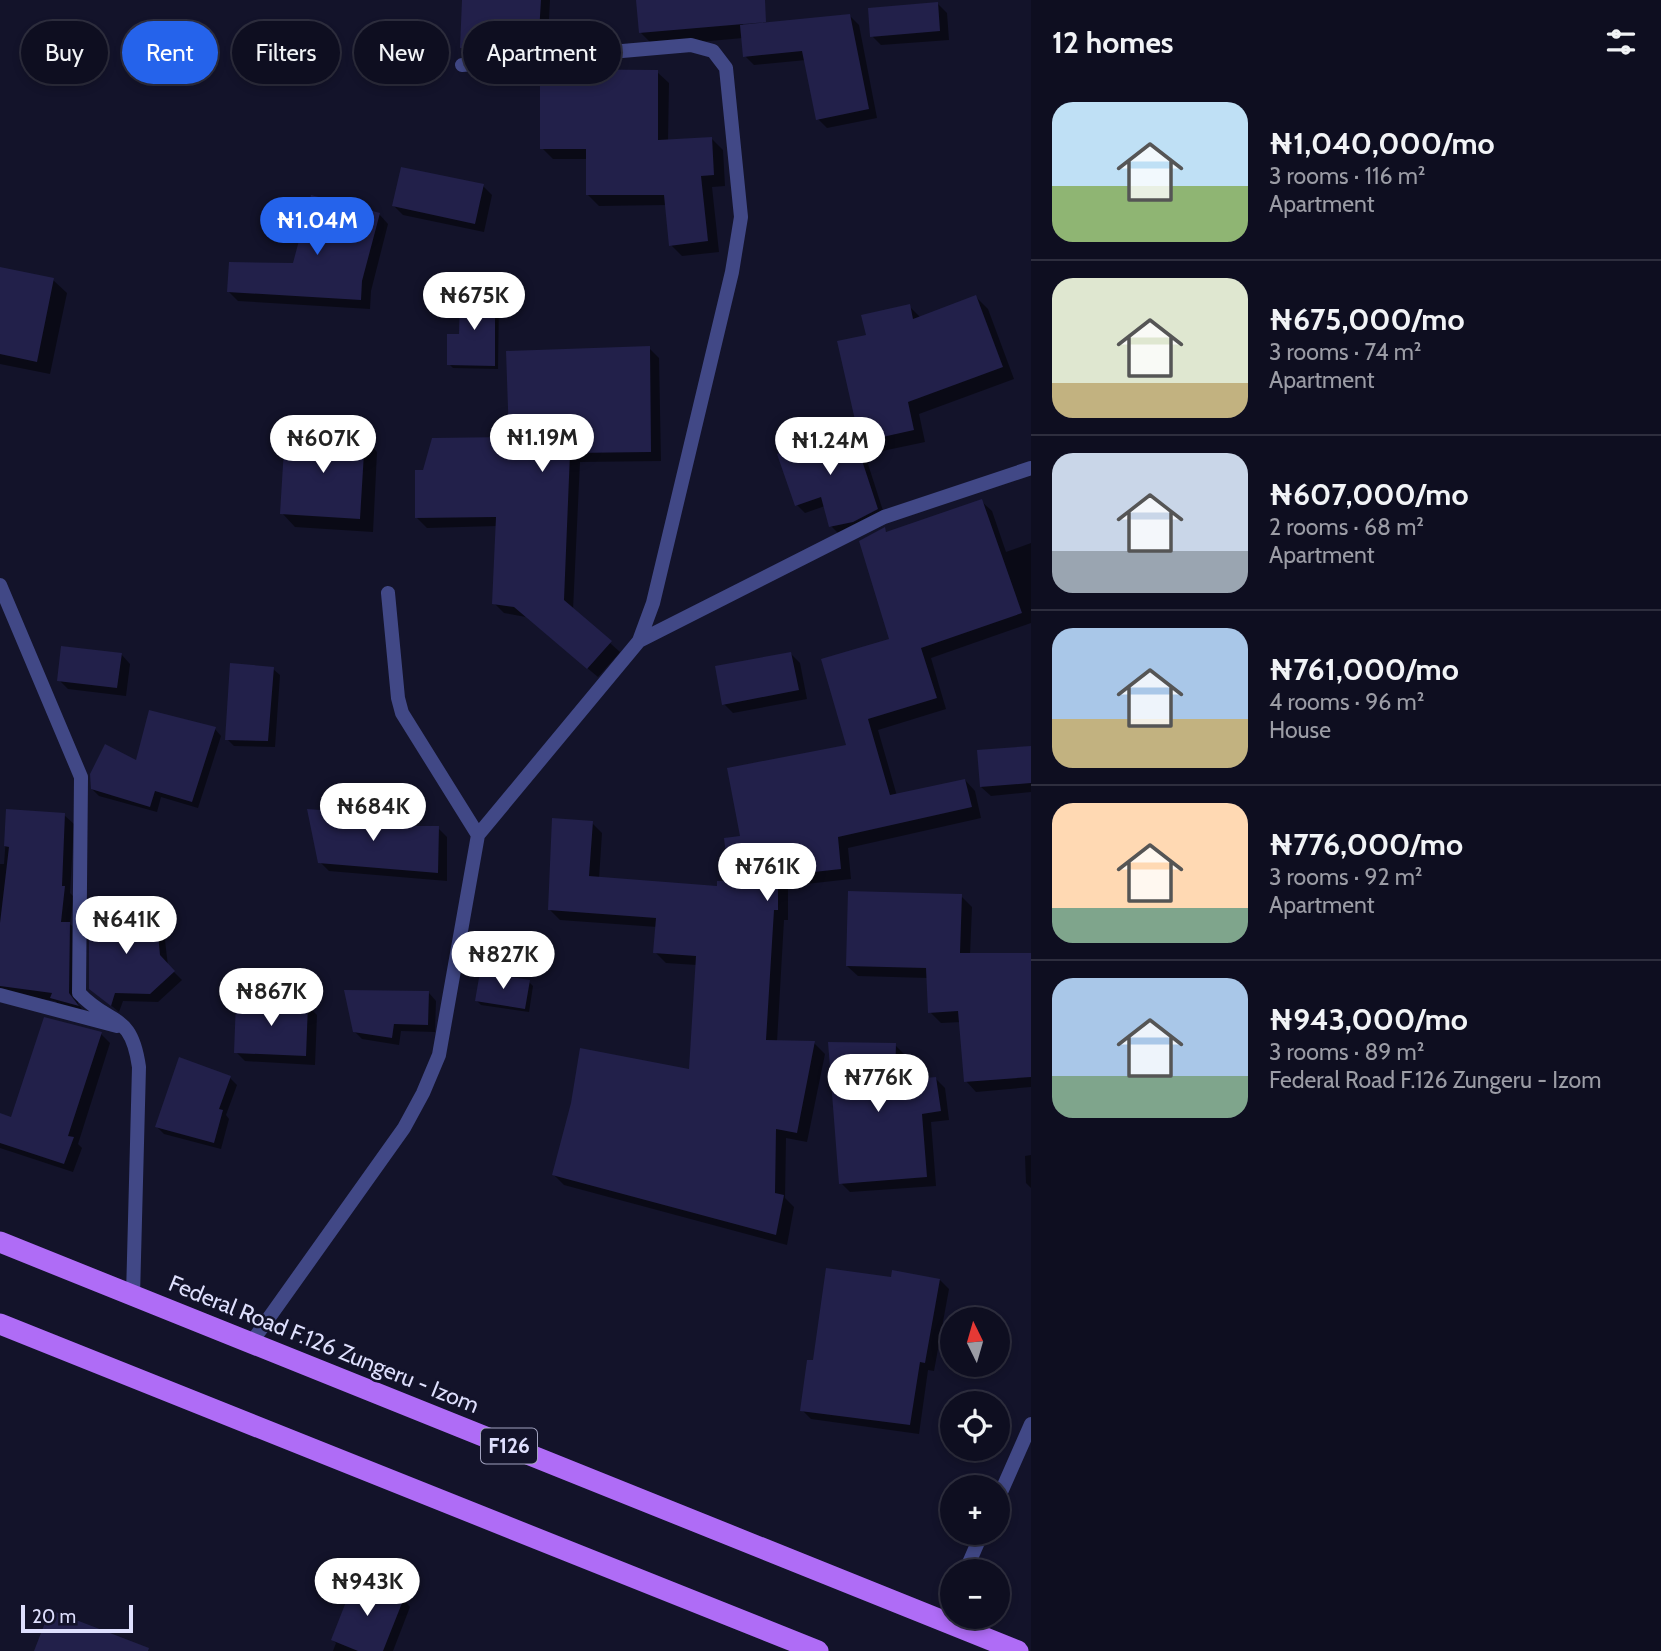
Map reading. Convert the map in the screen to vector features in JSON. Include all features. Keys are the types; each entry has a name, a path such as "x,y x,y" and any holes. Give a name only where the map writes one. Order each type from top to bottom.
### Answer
{"main road":[{"name":"Federal Road F.126 Zungeru - Izom","path":"0,1241 940,1621"},
{"path":"0,1324 818,1651"},
{"name":"Federal Road F.126 Zungeru - Izom","path":"961,1629 1018,1651"}],"street":[{"path":"251,1343 404,1128 423,1093 439,1055 478,835 639,641 653,603 732,272 741,217 726,68 713,51 691,45 462,65"},
{"path":"639,641 884,517 1031,468"},
{"path":"0,585 81,777 79,993 129,1029 136,1046 139,1067 133,1296"},
{"path":"388,593 398,698 402,713 478,835"},
{"path":"0,995 129,1029"},
{"path":"1009,1475 1031,1424"}],"building":[{"path":"462,0 541,0 540,21 463,21 463,48 460,48"},
{"path":"636,0 765,0 766,22 639,33"},
{"path":"938,2 940,31 870,37 868,8"},
{"path":"850,14 869,109 816,120 802,51 743,57 740,25"},
{"path":"621,70 658,70 658,140 712,137 714,175 701,176 708,241 669,246 664,195 586,195 586,149 540,149 540,84 621,84"},
{"path":"401,167 484,184 475,224 392,206"},
{"path":"311,195 380,213 362,281 361,300 227,292 229,262 293,263"},
{"path":"0,267 54,278 37,362 0,354"},
{"path":"460,294 495,294 495,366 447,365 447,334 459,334"},
{"path":"976,295 1003,367 908,402 914,430 860,442 837,341 866,335 861,315 910,304 913,319"},
{"path":"650,346 651,452 570,453 564,600 612,641 587,669 514,607 492,604 496,517 415,518 415,470 423,470 432,438 509,437 506,351"},
{"path":"851,427 878,509 853,522 829,527 821,497 795,506 777,454"},
{"path":"285,432 365,436 360,519 280,514"},
{"path":"982,499 1022,613 921,648 937,698 868,719 890,795 965,779 972,807 838,837 841,869 778,876 778,910 774,910 766,1040 815,1041 797,1133 776,1129 775,1193 784,1195 776,1235 552,1175 571,1103 580,1048 689,1069 696,956 653,953 656,918 548,910 552,818 593,821 589,876 717,886 717,881 729,881 724,838 740,836 727,768 846,745 821,659 889,639 859,541 885,527 886,532"},
{"path":"61,646 122,653 117,688 57,681"},
{"path":"791,652 799,690 722,705 715,666"},
{"path":"230,663 274,667 268,741 225,740"},
{"path":"149,710 216,727 192,802 155,791 150,807 91,789 90,774 105,744 136,760"},
{"path":"1031,746 1031,783 980,787 977,750"},
{"path":"6,809 65,813 62,886 65,886 61,922 70,922 69,993 79,1006 50,998 52,993 0,986 0,923 9,847 4,846"},
{"path":"307,809 374,814 373,826 439,826 438,873 318,863"},
{"path":"848,891 962,894 960,953 1031,953 1031,1077 964,1082 958,1011 928,1013 926,968 846,966"},
{"path":"156,912 160,955 175,971 150,994 115,993 111,1006 89,989 89,919"},
{"path":"480,972 530,980 525,1009 475,1001"},
{"path":"344,990 429,991 428,1025 394,1024 392,1038 353,1032"},
{"path":"236,1001 308,1004 306,1056 234,1053"},
{"path":"44,1017 102,1032 68,1136 74,1137 64,1164 0,1143 0,1113 11,1117"},
{"path":"828,1042 896,1043 895,1081 936,1077 941,1111 922,1114 927,1177 839,1184"},
{"path":"179,1057 231,1076 219,1109 223,1110 214,1143 155,1127"},
{"path":"826,1268 891,1277 892,1270 940,1279 925,1363 920,1362 910,1425 800,1411 807,1360 813,1360"},
{"path":"355,1579 404,1598 383,1651 358,1651 331,1640"},
{"path":"50,1610 149,1648 148,1651 34,1651"}]}
